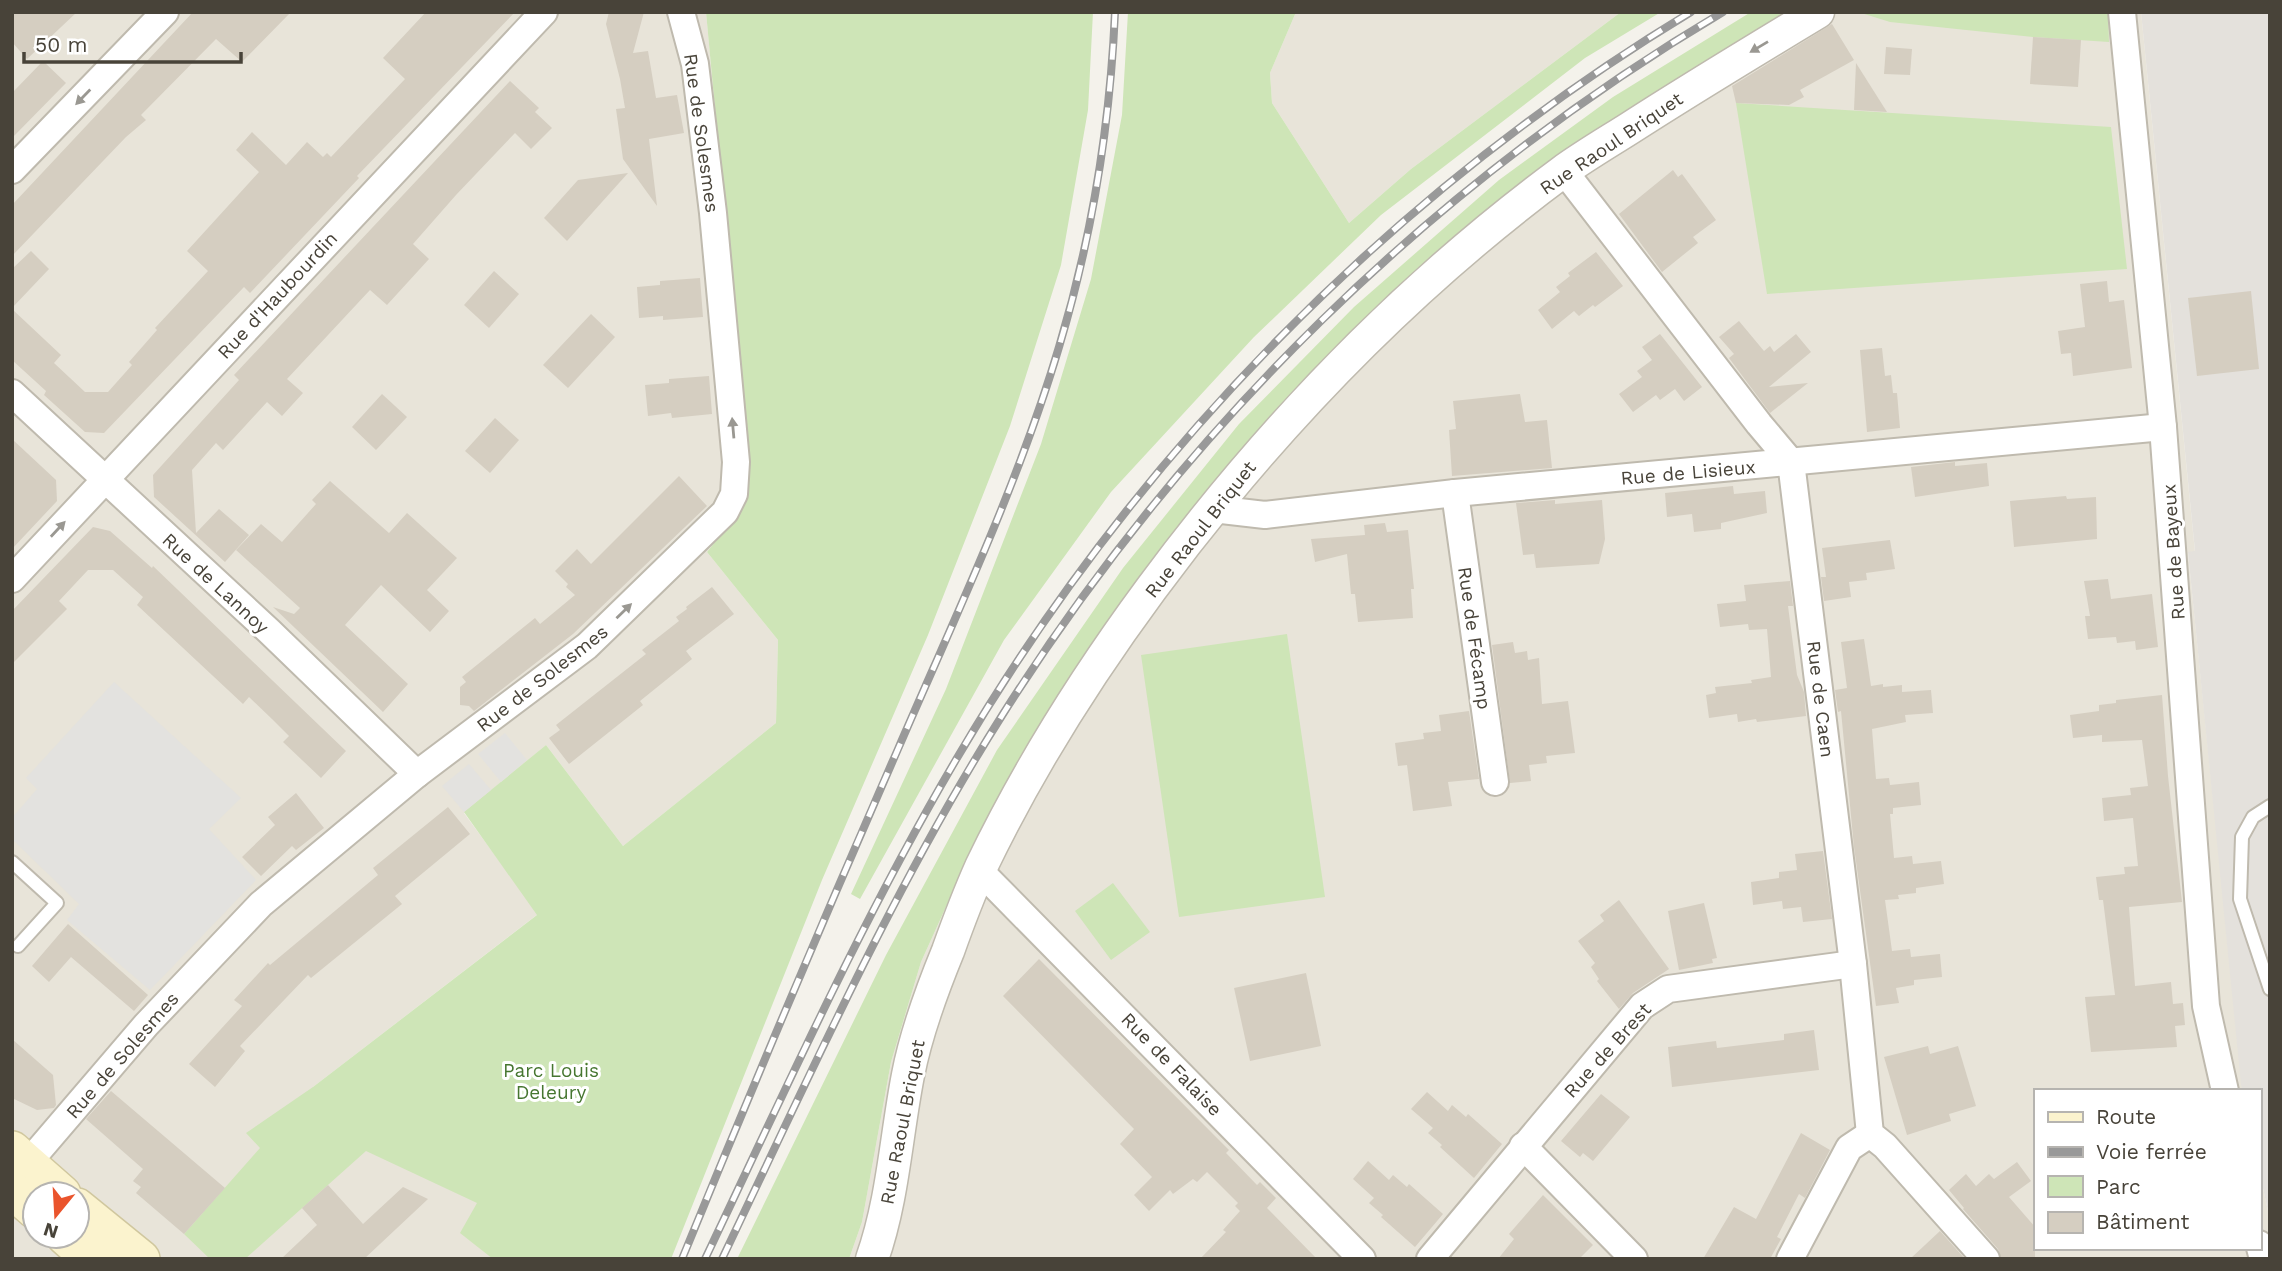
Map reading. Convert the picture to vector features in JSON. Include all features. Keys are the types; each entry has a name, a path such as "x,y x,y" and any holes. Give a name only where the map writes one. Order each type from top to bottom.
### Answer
{"main road":[{"path":"91,1218 141,1259"}],"street":[{"path":"12,170 165,12"},
{"name":"Rue d'Haubourdin","path":"12,579 544,12"},
{"name":"Rue de Solesmes","path":"22,1173 146,1025 261,904 417,774 587,646 725,512 734,494 736,462 713,213 695,64 681,12"},
{"name":"Rue Raoul Briquet","path":"872,1259 882,1224 908,1071 946,955 980,871 1021,789 1080,689 1140,604 1213,509 1301,406 1359,347 1461,254 1564,171 1689,90 1818,12"},
{"name":"Rue de Bayeux","path":"2122,12 2163,427 2206,1006 2225,1089"},
{"path":"1564,171 1791,462"},
{"name":"Rue de Lannoy","path":"12,393 269,631 417,774"},
{"name":"Rue de Lisieux","path":"1213,509 1265,515 1455,493 2163,427"},
{"name":"Rue de Caen","path":"1791,462 1853,964 1870,1134"},
{"name":"Rue de Fécamp","path":"1455,493 1496,782"},
{"name":"Rue de Falaise","path":"980,871 1362,1259"},
{"name":"Rue de Brest","path":"1430,1259 1642,1006 1668,989 1853,964"},
{"path":"1790,1259 1849,1148 1870,1134 1885,1146 1986,1259"},
{"path":"1523,1146 1634,1259"}],"lane":[{"path":"2270,806 2253,817 2242,837 2240,899 2270,989"},
{"path":"12,862 57,903 18,946"},
{"path":"91,1232 122,1259"}],"shaded area":[{"path":"12,12 706,12 749,475 734,518 707,552 778,640 776,723 623,846 546,745 464,813 538,914 313,1087 542,1232 532,1259 12,1259"},
{"path":"1296,12 1621,12 1411,169 1349,223 1272,103 1270,73"},
{"path":"1798,12 2141,12 2195,552 2188,553 2243,1089 2034,1089 2034,1250 2261,1250 2261,1179 2270,1220 2270,1259 849,1259 862,1222 891,1062 921,962 969,856 1016,765 1140,576 1258,435 1364,321"},
{"path":"2141,12 2270,12 2270,1220 2261,1179 2261,1089 2242,1089 2241,1084 2188,552 2195,551"},
{"path":"114,682 241,798 209,829 256,880 150,990 67,920 79,904 12,839 12,818 37,789 26,778"},
{"path":"505,733 527,760 501,782 478,754"},
{"path":"469,764 491,790 464,812 442,786"}],"green space":[{"name":"Parc Louis Deleury","path":"706,12 1093,12 1088,110 1061,265 1010,426 928,635 822,880 671,1259 493,1259 460,1233 477,1203 366,1151 245,1259 210,1259 184,1234 260,1148 246,1133 313,1087 537,915 464,812 546,745 623,846 776,723 778,640 707,552 734,518 749,475"},
{"path":"1128,12 1296,12 1270,73 1272,103 1349,223 1411,169 1621,12 1661,12 1585,58 1381,215 1254,337 1111,492 1004,640 860,899 851,894 946,689 1041,444 1091,279 1122,115"},
{"path":"1751,12 1798,12 1680,80 1258,435 1140,576 1016,765 969,856 921,962 891,1062 862,1222 849,1259 737,1259 886,955 997,750 1123,568 1239,424 1354,307 1499,180 1613,97"},
{"path":"1858,12 2108,12 2109,42 1890,22"},
{"path":"1736,103 2111,127 2127,269 1767,294"},
{"path":"1287,634 1325,897 1179,917 1141,655"},
{"path":"1113,883 1150,932 1111,960 1075,911"}],"building":[{"path":"12,12 77,12 27,59 12,42"},
{"path":"193,12 291,12 242,62 216,39 141,115 146,120 126,137 12,256 12,205"},
{"path":"426,12 515,12 357,176 359,178 250,293 244,287 104,433 85,432 44,395 46,391 12,360 12,309 61,355 54,363 85,392 108,392 132,365 129,362 157,330 155,328 208,271 187,251 259,172 236,150 252,132 286,165 307,142 323,157 327,153 331,157 405,79 383,58"},
{"path":"609,12 644,12 633,53 648,51 656,98 677,95 684,133 649,139 657,206 623,159 616,109 625,108 606,24"},
{"path":"1832,24 1854,60 1800,90 1804,97 1789,105 1736,103 1732,86"},
{"path":"2033,37 2081,40 2078,87 2030,84"},
{"path":"1886,47 1912,49 1910,75 1884,74"},
{"path":"43,61 66,83 12,138 12,93"},
{"path":"1856,63 1887,112 1854,110"},
{"path":"510,81 539,108 535,112 552,128 531,149 515,133 456,195 413,244 429,259 387,305 370,290 287,379 303,393 282,416 267,402 223,450 216,443 192,470 196,533 219,509 249,535 225,562 154,497 153,475 239,380 234,375"},
{"path":"1673,170 1678,177 1682,174 1716,220 1693,237 1698,243 1662,272 1619,214"},
{"path":"628,173 567,241 544,218 578,180"},
{"path":"31,251 49,269 12,308 12,269"},
{"path":"1596,252 1623,286 1579,316 1574,311 1552,329 1538,310 1560,292 1556,287 1570,276 1568,273"},
{"path":"494,271 519,294 489,328 464,305"},
{"path":"700,278 703,317 663,320 663,316 639,318 637,287 660,285 660,281"},
{"path":"2107,281 2109,302 2124,300 2132,368 2073,376 2071,353 2061,354 2058,331 2085,327 2080,284"},
{"path":"2251,291 2259,369 2197,376 2188,298"},
{"path":"591,314 615,337 568,388 543,365"},
{"path":"1739,321 1764,351 1770,346 1774,352 1796,334 1811,352 1769,387 1808,383 1770,413 1729,358 1734,354 1719,337"},
{"path":"1660,334 1702,387 1684,401 1675,389 1660,400 1656,395 1633,412 1619,394 1642,377 1637,371 1652,360 1642,347"},
{"path":"1882,348 1885,376 1891,375 1893,393 1897,393 1900,428 1867,432 1860,350"},
{"path":"709,376 712,414 672,418 671,413 648,416 645,385 669,383 669,379"},
{"path":"382,394 407,417 376,450 352,427"},
{"path":"1520,394 1525,422 1547,420 1552,468 1452,476 1449,430 1456,429 1453,401"},
{"path":"495,418 519,440 490,473 465,451"},
{"path":"12,439 56,480 57,501 12,549"},
{"path":"1955,462 1955,466 1987,463 1989,486 1915,497 1911,467"},
{"path":"679,476 707,506 573,634 474,711 469,706 460,705 460,687 466,682 462,677 535,618 540,624 575,595 555,571 577,549 591,564"},
{"path":"330,481 389,533 407,513 457,558 427,590 449,611 430,632 381,585 345,625 408,684 383,712 273,607 294,614 300,608 236,550 261,524 282,542 316,504 312,500"},
{"path":"1733,486 1734,494 1765,491 1767,513 1721,523 1721,529 1694,532 1692,514 1667,517 1665,493"},
{"path":"2066,496 2067,499 2096,497 2097,539 2014,547 2010,501"},
{"path":"1555,500 1555,504 1602,500 1605,539 1599,564 1536,568 1534,554 1523,555 1516,503"},
{"path":"1385,523 1387,532 1408,530 1414,589 1411,589 1413,618 1358,622 1355,594 1351,594 1347,554 1315,562 1311,539 1365,535 1364,525"},
{"path":"93,527 110,531 152,568 153,566 346,751 321,778 283,742 289,736 249,697 243,704 137,605 143,597 113,570 88,570 59,601 67,609 12,664 12,611"},
{"path":"1890,540 1895,569 1866,573 1867,580 1849,582 1851,597 1824,601 1821,577 1826,577 1822,548"},
{"path":"2108,579 2111,599 2152,594 2158,647 2136,650 2135,641 2117,643 2116,637 2088,639 2085,616 2090,616 2084,581"},
{"path":"1790,581 1793,606 1788,606 1797,675 1804,692 1806,716 1757,722 1756,719 1738,722 1737,714 1709,718 1706,695 1716,693 1715,687 1752,683 1751,680 1771,677 1767,629 1749,630 1748,624 1720,627 1717,604 1746,601 1744,585"},
{"path":"712,587 734,614 686,651 692,659 640,701 643,705 569,764 549,738 560,730 556,725 646,654 642,650 679,621 676,617"},
{"path":"1864,639 1871,686 1902,685 1902,692 1931,690 1933,713 1905,715 1906,722 1872,729 1876,779 1889,778 1890,785 1919,782 1921,805 1893,808 1893,814 1890,814 1894,858 1912,856 1913,864 1941,861 1944,884 1916,888 1916,893 1898,895 1899,899 1885,900 1892,951 1910,949 1911,957 1940,954 1942,977 1914,980 1914,985 1896,988 1899,1003 1876,1006 1854,847 1841,711 1838,712 1835,690 1847,688 1841,642"},
{"path":"1513,642 1515,653 1527,651 1528,660 1539,658 1542,704 1568,701 1575,753 1546,756 1547,763 1529,765 1531,781 1510,783 1492,645"},
{"path":"2162,695 2182,902 2129,907 2135,986 2171,982 2173,1004 2183,1003 2185,1025 2175,1026 2177,1047 2091,1052 2085,997 2115,995 2103,900 2099,900 2096,877 2125,874 2124,867 2138,866 2133,818 2104,821 2102,798 2131,795 2130,788 2148,786 2142,740 2102,742 2102,735 2073,738 2070,715 2099,711 2099,705 2116,703 2116,700"},
{"path":"1469,711 1479,779 1448,782 1452,806 1413,811 1407,765 1398,766 1395,743 1424,739 1423,733 1441,731 1439,715"},
{"path":"296,793 324,828 296,850 292,846 261,876 242,857 275,825 268,817"},
{"path":"448,807 470,834 395,896 402,904 311,978 308,975 240,1046 245,1051 215,1087 189,1064 242,1006 234,1000 268,963 270,965 378,875 373,868"},
{"path":"1823,851 1832,919 1803,922 1801,907 1783,909 1782,901 1753,905 1751,882 1779,878 1779,872 1797,870 1795,854"},
{"path":"1619,900 1669,969 1633,993 1619,1009 1597,981 1599,979 1591,967 1595,963 1578,941 1604,921 1600,915"},
{"path":"1704,903 1717,958 1712,959 1713,963 1679,970 1668,911"},
{"path":"68,924 148,995 134,1011 71,957 49,982 32,966"},
{"path":"1039,959 1229,1150 1226,1153 1257,1185 1260,1182 1276,1198 1267,1208 1317,1259 1200,1259 1226,1232 1223,1230 1240,1211 1235,1206 1238,1203 1207,1172 1197,1182 1193,1179 1173,1194 1170,1190 1149,1211 1134,1195 1152,1177 1120,1144 1134,1129 1003,996"},
{"path":"1306,973 1321,1046 1250,1061 1234,988"},
{"path":"1814,1030 1819,1070 1672,1087 1668,1047 1716,1041 1717,1048 1784,1040 1784,1034"},
{"path":"12,1039 53,1075 54,1108 37,1110 12,1098"},
{"path":"1928,1046 1930,1054 1958,1046 1976,1106 1949,1114 1951,1121 1907,1135 1884,1057"},
{"path":"111,1091 225,1188 184,1234 136,1193 141,1187 133,1181 143,1169 86,1119"},
{"path":"1427,1092 1448,1111 1452,1105 1466,1117 1468,1114 1502,1144 1474,1178 1440,1147 1442,1145 1428,1133 1433,1128 1411,1109"},
{"path":"1601,1094 1630,1117 1593,1161 1583,1153 1580,1157 1561,1141"},
{"path":"1801,1133 1830,1150 1805,1198 1799,1194 1777,1237 1781,1239 1770,1259 1703,1259 1734,1207 1756,1219"},
{"path":"1368,1161 1389,1180 1393,1175 1407,1187 1409,1184 1443,1214 1415,1247 1381,1217 1383,1215 1369,1203 1374,1198 1353,1179"},
{"path":"2017,1162 2031,1181 2009,1197 2034,1226 2035,1259 2001,1259 1998,1249 1949,1190 1966,1174 1976,1186 1989,1174 1994,1179"},
{"path":"328,1185 363,1224 403,1187 428,1199 364,1259 281,1259 317,1225 302,1208"},
{"path":"1543,1195 1593,1245 1579,1259 1498,1259 1514,1239 1509,1234"},
{"path":"1940,1231 1965,1259 1910,1259"}],"railway":[{"path":"682,1259 1005,500 1043,398 1071,306 1098,181 1109,97 1115,12"},
{"path":"705,1259 825,1006 922,819 1027,646 1104,539 1188,437 1278,340 1373,248 1474,163 1580,84 1691,12"},
{"path":"722,1259 889,914 963,779 1074,609 1151,508 1234,411 1322,320 1415,234 1513,154 1616,80 1723,12"}]}
